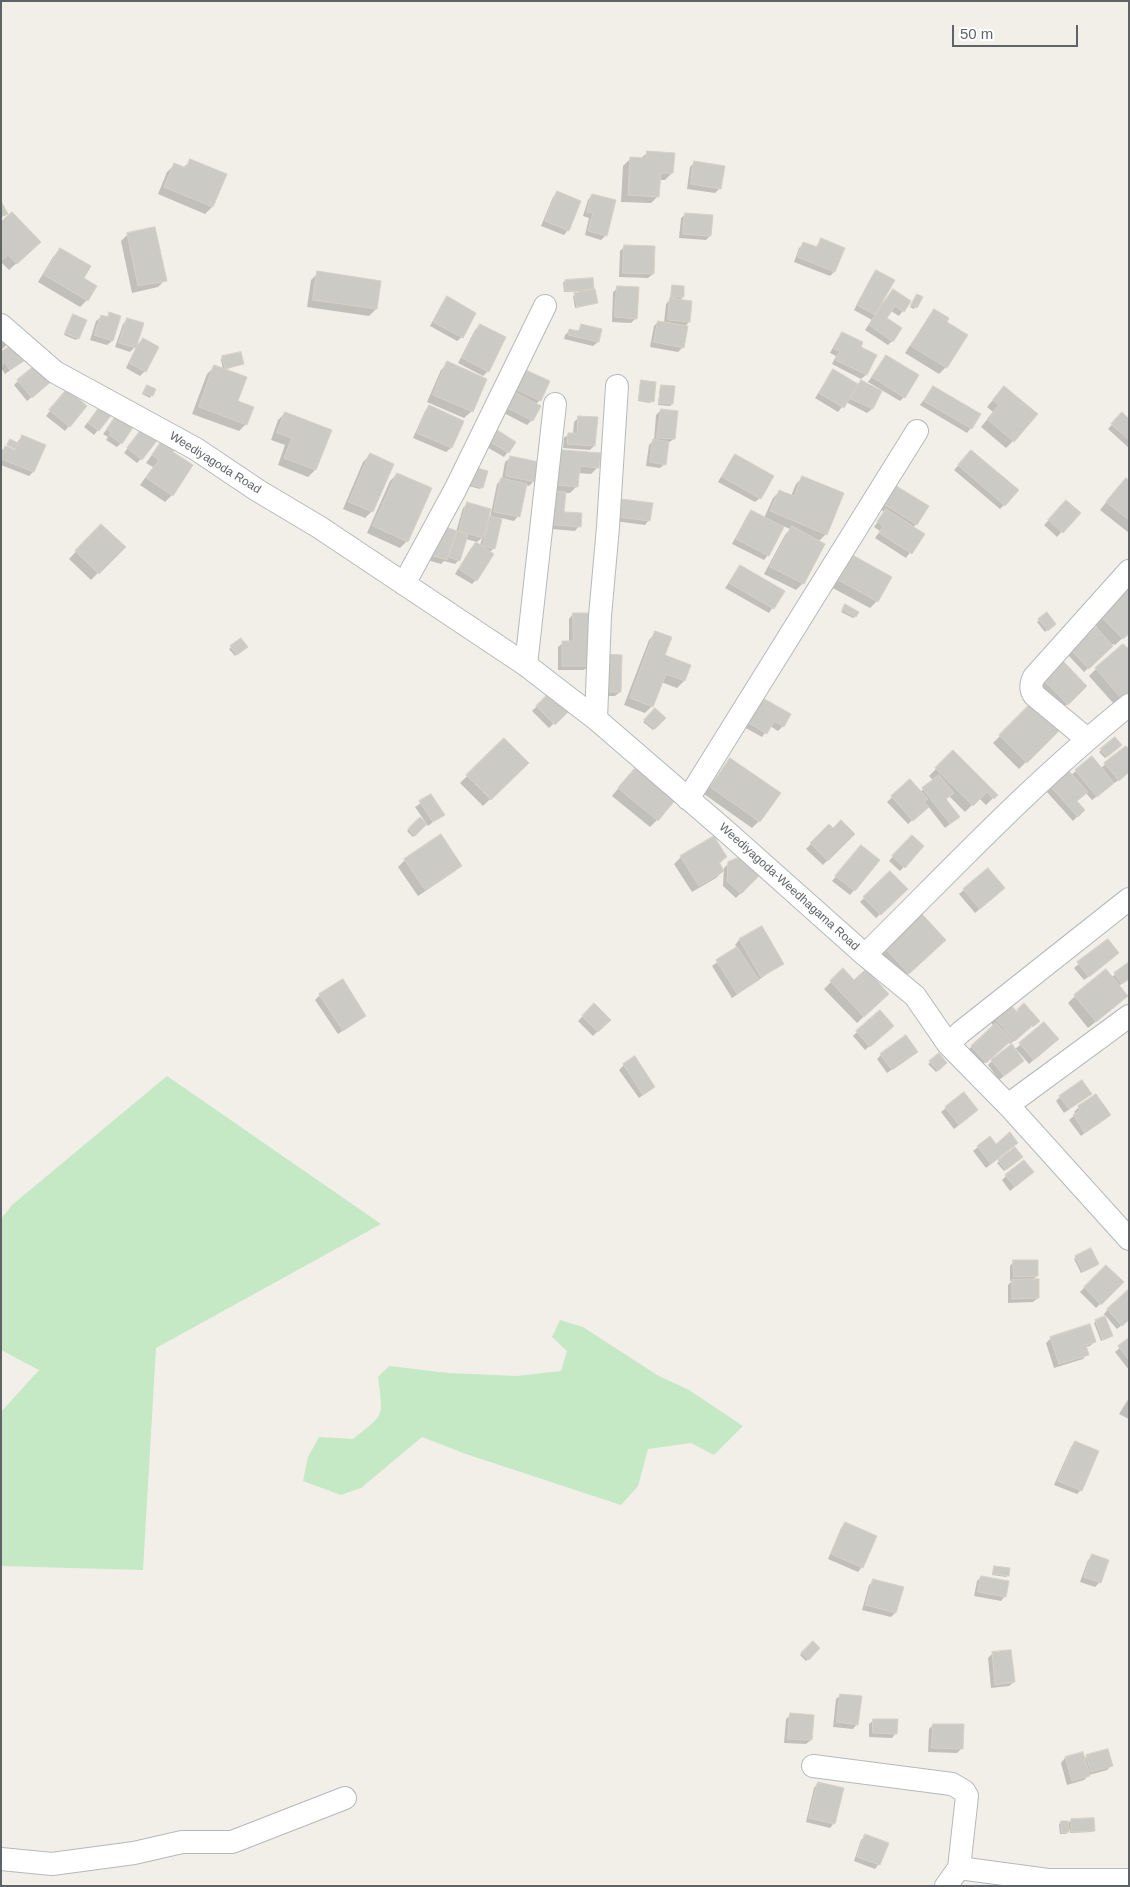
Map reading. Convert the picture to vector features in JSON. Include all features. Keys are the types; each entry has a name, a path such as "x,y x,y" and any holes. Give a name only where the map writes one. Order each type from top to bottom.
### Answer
{"street":[{"path":"404,584 456,490 545,306"},
{"name":"Weediyagoda Road","path":"1,325 55,372 196,449 404,584"},
{"path":"596,719 600,616 617,386"},
{"path":"526,665 555,404"},
{"path":"688,799 917,431"},
{"path":"1087,739 1034,695 1031,690 1031,682 1129,572"},
{"name":"Weediyagoda-Weedhagama Road","path":"404,584 526,665 596,719 865,955 915,996 948,1044 1008,1105 1129,1239"},
{"path":"865,955 1002,819 1087,739 1129,705"},
{"path":"948,1044 1129,899"},
{"path":"1008,1105 1129,1016"},
{"path":"814,1766 952,1784 961,1789 967,1796 953,1877 1129,1880"},
{"path":"1,1859 52,1864 134,1853 182,1842 232,1842 345,1798"}],"green space":[{"path":"167,1076 381,1224 156,1348 143,1570 1,1566 1,1412 39,1370 1,1350 1,1219 12,1205"},
{"path":"560,1320 583,1327 657,1375 689,1390 743,1426 714,1455 691,1443 648,1449 638,1486 621,1505 466,1454 422,1437 361,1488 341,1495 303,1481 308,1457 319,1437 353,1439 377,1419 381,1408 378,1377 389,1366 448,1373 517,1376 561,1371 567,1351 552,1337"}],"building":[{"path":"647,151 675,153 673,173 661,173 659,197 628,195 630,157 646,158"},
{"path":"190,159 227,174 213,207 164,187 174,163 186,168"},
{"path":"694,161 725,166 721,189 691,184"},
{"path":"557,191 581,201 569,231 545,221"},
{"path":"592,194 616,200 607,236 588,231 593,213 587,212"},
{"path":"1,201 8,214 1,217"},
{"path":"12,212 41,242 17,264 8,255 1,261 1,222"},
{"path":"685,213 713,215 711,236 683,234"},
{"path":"155,227 167,281 138,286 127,233"},
{"path":"821,238 845,248 835,272 797,257 803,242 817,247"},
{"path":"624,245 655,246 654,274 623,273"},
{"path":"60,248 91,266 84,278 97,286 88,301 44,275"},
{"path":"876,270 895,280 875,315 857,305"},
{"path":"317,271 381,281 377,309 313,300"},
{"path":"593,278 594,289 565,291 565,280"},
{"path":"672,285 684,286 684,297 672,297"},
{"path":"617,286 639,287 637,319 615,317"},
{"path":"595,289 598,303 577,307 574,293"},
{"path":"893,289 911,301 904,312 895,306 887,318 902,328 893,342 869,325"},
{"path":"917,294 923,297 917,308 911,305"},
{"path":"447,296 476,313 463,338 433,322"},
{"path":"670,298 692,301 690,322 668,320"},
{"path":"934,309 949,318 947,322 968,335 947,368 911,346"},
{"path":"109,312 121,316 113,341 94,335 101,315 108,317"},
{"path":"73,314 87,320 79,339 65,333"},
{"path":"127,318 144,323 136,348 119,343"},
{"path":"658,321 688,326 684,348 654,342"},
{"path":"480,324 506,337 489,372 462,358"},
{"path":"581,324 602,329 599,342 568,335 569,329 579,331"},
{"path":"842,332 863,342 861,347 877,355 867,375 835,360 840,351 834,349"},
{"path":"143,338 159,347 146,372 129,363"},
{"path":"13,344 24,361 10,370 5,363 1,365 1,352"},
{"path":"241,352 244,364 225,369 222,356"},
{"path":"886,355 919,375 905,398 872,377"},
{"path":"447,361 487,379 473,412 433,395"},
{"path":"39,362 53,380 32,398 17,380"},
{"path":"214,365 247,377 238,401 254,407 247,425 199,407"},
{"path":"517,366 550,381 541,401 508,386"},
{"path":"833,369 858,384 844,408 819,393"},
{"path":"641,380 656,382 654,402 639,400"},
{"path":"861,380 882,391 873,409 851,399"},
{"path":"147,385 156,389 153,396 143,393"},
{"path":"661,385 675,386 673,404 659,403"},
{"path":"933,386 981,414 972,429 924,401"},
{"path":"1004,386 1038,414 1014,442 987,419 999,405 993,400"},
{"path":"67,389 87,406 70,427 49,410"},
{"path":"510,390 541,406 533,421 502,405"},
{"path":"101,405 113,413 99,431 88,423"},
{"path":"429,405 464,421 452,448 417,433"},
{"path":"661,409 678,411 675,439 657,438"},
{"path":"285,412 332,430 316,470 284,458 292,438 277,433"},
{"path":"1122,412 1129,419 1129,440 1111,424"},
{"path":"117,414 134,426 122,444 109,435 111,432 107,429"},
{"path":"578,416 598,417 595,446 567,444 568,433 577,433"},
{"path":"144,426 159,438 142,460 127,448"},
{"path":"491,426 516,442 509,453 483,438"},
{"path":"22,435 46,445 34,472 1,459 5,446 16,451"},
{"path":"165,436 178,445 173,452 193,465 173,496 146,478 159,460 152,455"},
{"path":"10,439 18,443 15,449 7,445"},
{"path":"653,439 669,442 666,465 650,462"},
{"path":"551,449 601,453 599,468 580,466 578,487 548,484"},
{"path":"971,450 1019,490 1005,506 958,465"},
{"path":"370,453 394,464 373,512 349,502"},
{"path":"735,454 774,476 761,499 722,477"},
{"path":"510,456 539,462 535,482 506,476"},
{"path":"471,466 488,471 483,488 466,483"},
{"path":"397,473 432,488 408,542 373,526"},
{"path":"802,476 844,493 827,535 770,511 779,490 794,496"},
{"path":"501,478 527,484 520,517 494,512"},
{"path":"1126,478 1129,480 1129,520 1106,502"},
{"path":"893,484 929,506 917,525 882,503"},
{"path":"547,491 566,492 564,512 582,513 581,527 544,524"},
{"path":"621,499 653,503 650,521 619,517"},
{"path":"1066,500 1081,513 1063,533 1048,520"},
{"path":"467,502 491,509 483,538 459,531"},
{"path":"886,509 925,534 912,554 879,533 883,526 877,522"},
{"path":"751,510 784,527 769,556 736,539"},
{"path":"490,516 502,519 495,549 483,546"},
{"path":"101,524 126,547 99,574 75,551"},
{"path":"440,525 457,531 447,560 430,555"},
{"path":"792,526 825,544 804,584 770,567"},
{"path":"457,531 468,535 460,561 449,557"},
{"path":"476,542 494,554 477,581 459,569"},
{"path":"847,552 892,577 878,602 833,577"},
{"path":"740,565 785,591 774,609 729,583"},
{"path":"1124,588 1129,593 1129,634 1123,639 1098,614"},
{"path":"845,604 859,612 856,617 842,610"},
{"path":"1047,612 1056,624 1048,631 1038,619"},
{"path":"573,613 590,613 590,666 562,666 562,641 573,641"},
{"path":"1096,627 1113,646 1089,669 1071,650"},
{"path":"655,631 672,637 665,655 691,665 685,681 666,674 653,707 630,698"},
{"path":"241,638 248,647 237,655 230,646"},
{"path":"1123,644 1129,649 1129,692 1121,698 1095,668"},
{"path":"603,654 622,655 621,692 602,692"},
{"path":"1063,661 1087,686 1068,705 1043,680"},
{"path":"553,689 572,708 555,725 536,706"},
{"path":"761,697 791,714 784,727 774,721 767,734 747,722"},
{"path":"1031,703 1059,731 1027,763 999,735"},
{"path":"655,708 666,718 655,729 644,720"},
{"path":"1115,737 1122,745 1107,757 1100,749"},
{"path":"504,738 529,763 491,800 466,775"},
{"path":"1126,746 1129,749 1129,772 1119,781 1104,763"},
{"path":"953,750 998,795 994,799 987,792 973,806 935,768"},
{"path":"1092,756 1114,783 1097,797 1075,770"},
{"path":"730,758 781,793 760,822 710,787"},
{"path":"637,766 677,798 658,821 618,788"},
{"path":"1068,770 1088,792 1077,801 1085,810 1078,817 1050,786"},
{"path":"939,775 954,793 946,799 960,817 950,824 922,788"},
{"path":"910,779 928,799 924,802 929,807 913,821 891,796"},
{"path":"431,794 445,815 433,822 419,801"},
{"path":"420,817 427,824 415,836 408,829"},
{"path":"841,820 855,834 828,861 810,843 829,824 833,828"},
{"path":"441,834 462,866 425,890 404,859"},
{"path":"912,835 924,846 905,868 892,856"},
{"path":"714,836 727,857 719,862 724,871 699,886 680,856"},
{"path":"861,845 880,860 855,891 835,876"},
{"path":"740,857 759,876 741,894 727,881 728,862"},
{"path":"988,868 1005,888 980,909 963,889"},
{"path":"890,871 908,889 881,915 863,897"},
{"path":"921,913 946,940 909,974 881,944"},
{"path":"762,926 784,964 761,977 739,939"},
{"path":"1108,939 1119,953 1089,977 1077,962"},
{"path":"737,947 759,980 737,994 716,960"},
{"path":"1129,962 1129,979 1122,984 1114,973"},
{"path":"843,968 854,980 866,969 889,994 864,1017 830,981"},
{"path":"1106,969 1128,996 1096,1022 1074,995"},
{"path":"343,979 366,1016 343,1031 319,994"},
{"path":"1008,1002 1031,1027 1015,1041 993,1016"},
{"path":"594,1003 611,1020 598,1032 582,1016"},
{"path":"1024,1003 1040,1021 1033,1027 1017,1010"},
{"path":"880,1010 894,1026 870,1047 856,1031"},
{"path":"1044,1022 1059,1039 1034,1060 1019,1043"},
{"path":"996,1023 1012,1040 986,1063 971,1046"},
{"path":"906,1035 918,1052 892,1070 880,1054"},
{"path":"1012,1044 1024,1061 1004,1076 991,1060"},
{"path":"939,1053 947,1063 938,1071 929,1061"},
{"path":"635,1056 655,1087 643,1095 623,1064"},
{"path":"1082,1080 1092,1094 1069,1109 1059,1096"},
{"path":"964,1092 978,1110 959,1125 945,1107"},
{"path":"1096,1094 1111,1115 1085,1133 1073,1115 1080,1110 1078,1106"},
{"path":"1010,1132 1018,1143 991,1164 977,1146 990,1136 996,1144"},
{"path":"1015,1147 1023,1157 1006,1170 998,1160"},
{"path":"1024,1160 1034,1172 1015,1187 1005,1175"},
{"path":"1091,1248 1099,1264 1083,1272 1075,1256"},
{"path":"1013,1260 1038,1260 1038,1276 1014,1277"},
{"path":"1106,1265 1124,1282 1101,1305 1084,1287"},
{"path":"1039,1279 1039,1298 1012,1299 1012,1280"},
{"path":"1129,1289 1129,1320 1122,1326 1107,1309"},
{"path":"1105,1316 1113,1336 1103,1340 1095,1320"},
{"path":"1090,1324 1096,1342 1086,1345 1089,1355 1059,1364 1050,1337"},
{"path":"1129,1338 1129,1360 1118,1346"},
{"path":"1075,1441 1099,1451 1082,1491 1058,1481"},
{"path":"845,1522 877,1536 863,1568 831,1554"},
{"path":"1092,1554 1109,1560 1101,1583 1084,1577"},
{"path":"994,1566 1010,1568 1009,1576 993,1574"},
{"path":"981,1576 1009,1581 1006,1597 978,1592"},
{"path":"873,1579 904,1587 896,1613 866,1605"},
{"path":"813,1641 820,1648 809,1660 801,1653"},
{"path":"1011,1650 1015,1682 995,1685 992,1652"},
{"path":"840,1694 862,1696 858,1725 837,1722"},
{"path":"790,1713 814,1715 812,1740 788,1739"},
{"path":"873,1719 898,1719 897,1734 873,1733"},
{"path":"933,1724 964,1724 963,1749 932,1748"},
{"path":"1108,1749 1113,1766 1091,1772 1086,1755"},
{"path":"1083,1752 1090,1776 1072,1781 1065,1757"},
{"path":"818,1782 844,1788 835,1824 809,1818"},
{"path":"1094,1818 1095,1831 1071,1832 1071,1819"},
{"path":"1061,1821 1068,1821 1069,1832 1062,1833"},
{"path":"865,1834 889,1843 880,1865 857,1857"}]}
